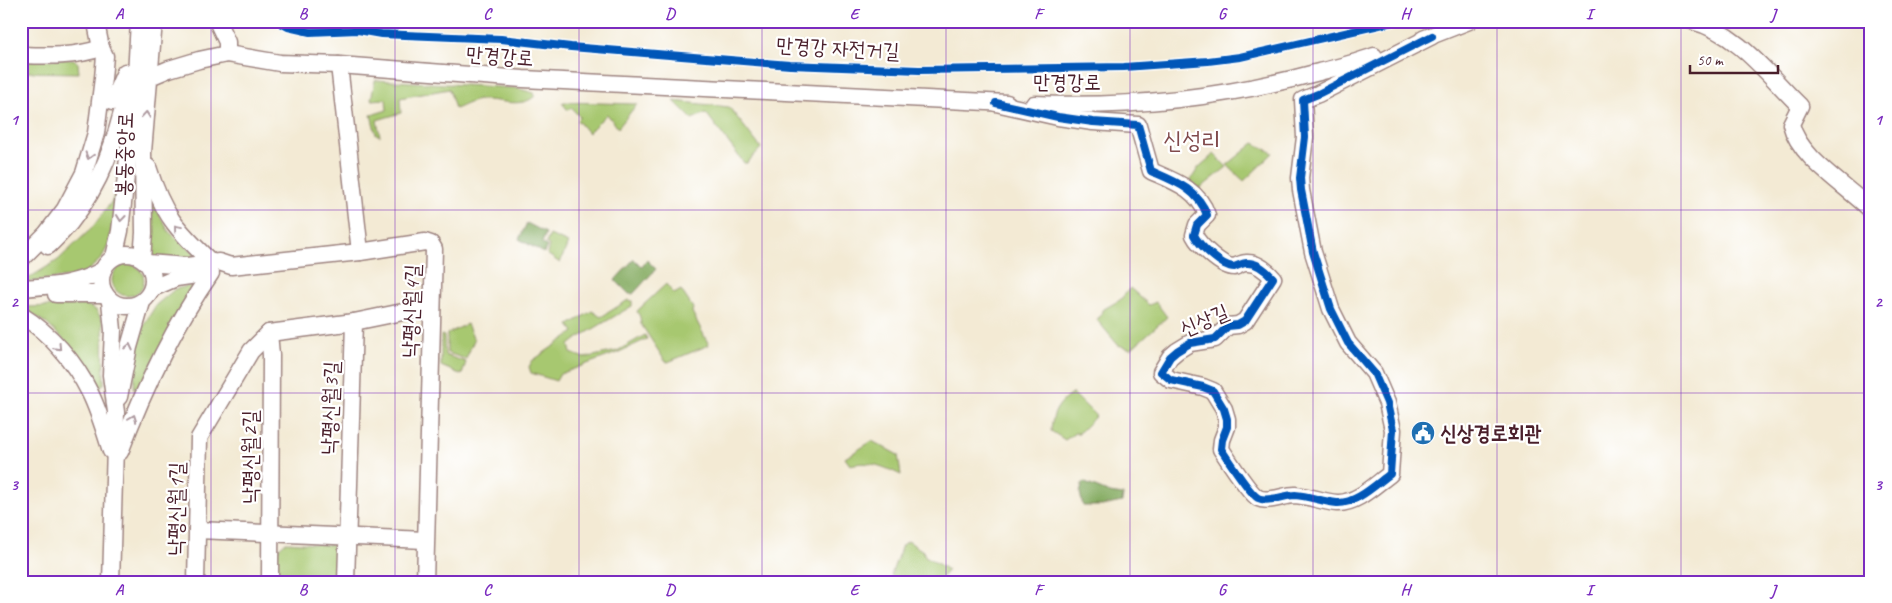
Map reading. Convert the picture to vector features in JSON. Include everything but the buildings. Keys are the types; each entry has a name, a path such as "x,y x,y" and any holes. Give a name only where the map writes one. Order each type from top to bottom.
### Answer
{"street":[{"path":"21,259 46,234 71,200 84,173 96,133 102,97 103,52 97,21"},
{"path":"96,133 119,88 138,67 139,21"},
{"path":"21,263 35,256 51,243 85,205 96,186 107,160 126,94 138,67 154,21"},
{"path":"217,21 227,42 227,54"},
{"name":"만경강로","path":"138,67 169,69 227,54 280,63 339,65 523,79 1043,105 1111,104 1215,94 1273,85 1364,60 1469,21"},
{"path":"1692,21 1716,30 1744,50 1800,106 1791,124 1793,132 1807,154 1855,194 1871,210"},
{"name":"신상길","path":"996,103 1058,117 1138,125 1151,170 1193,192 1204,207 1207,215 1197,225 1194,235 1199,244 1226,265 1234,267 1246,263 1257,265 1273,278 1245,321 1238,325 1228,326 1214,338 1190,343 1170,357 1161,372 1171,380 1204,387 1213,391 1224,409 1227,419 1227,427 1221,448 1251,492 1258,498 1267,500 1295,495 1336,503 1346,503 1355,499 1390,474 1393,430 1387,403 1374,374 1348,343 1331,309 1318,271 1301,190 1300,178 1304,137 1303,100 1432,36"},
{"path":"21,55 103,52 138,67"},
{"path":"339,65 360,252"},
{"name":"봉동중앙로","path":"138,67 143,152 144,260 152,270 153,288"},
{"name":"봉동중앙로","path":"103,270 114,257 120,231 138,67"},
{"path":"115,463 154,369 211,268 164,209 156,194 143,152"},
{"name":"낙평신월4길","path":"144,260 222,271 230,266 360,252 424,242 431,244 434,249 424,582"},
{"path":"114,257 123,254 133,254 144,260"},
{"name":"낙평신월4길","path":"153,288 176,278 211,268"},
{"path":"21,288 69,284 90,278 103,270"},
{"path":"103,270 101,287 108,298 118,305 126,307 142,302 149,296 153,288"},
{"path":"21,296 108,298"},
{"path":"108,298 113,330 111,375 116,412 111,582"},
{"path":"116,412 129,346 142,302"},
{"path":"269,333 354,322 432,306"},
{"path":"21,315 31,321 57,345 80,375 96,406 115,463"},
{"name":"낙평신월3길","path":"346,582 354,322"},
{"name":"낙평신월1길","path":"196,582 199,438 251,351 269,333"},
{"name":"낙평신월2길","path":"269,333 270,582"},
{"path":"197,530 425,540"}],"green space":[{"path":"74,59 78,63 79,73 21,72 21,61"},
{"path":"375,80 516,88 534,93 535,96 529,100 517,103 478,100 455,109 449,89 400,98 401,113 377,120 380,136 376,134 371,115 387,110 386,99 371,100"},
{"path":"674,101 729,107 761,148 747,163 744,163 706,113 692,119"},
{"path":"562,103 637,104 618,128 607,114 588,133 577,120 580,117 571,108 568,110"},
{"path":"1254,143 1273,153 1244,181 1227,165"},
{"path":"1214,154 1227,167 1197,191 1188,184 1199,167"},
{"path":"123,163 118,204 108,246 101,259 83,275 21,283 58,260 92,228 112,201"},
{"path":"154,204 169,232 196,254 197,259 149,255 152,205"},
{"path":"527,223 546,233 542,243 547,246 544,253 519,239"},
{"path":"550,235 568,243 560,263 547,254 549,245 546,243"},
{"path":"634,259 642,267 647,260 656,269 633,294 629,294 615,280"},
{"path":"128,264 134,265 139,269 143,274 143,286 139,291 134,295 128,296 122,295 117,291 113,286 112,280 113,274 117,269 122,265"},
{"path":"198,284 139,387 134,389 140,331 156,305 175,289"},
{"path":"666,284 674,294 681,290 693,308 692,312 709,345 668,362 665,361 641,324 637,311"},
{"path":"1130,288 1149,305 1156,302 1167,317 1131,349 1118,345 1097,320 1104,309 1120,300"},
{"path":"628,300 632,301 632,306 569,345 571,353 584,358 617,351 645,335 647,339 617,353 560,374 556,381 531,373 529,367 532,361 574,332 569,325 592,311 601,317"},
{"path":"87,305 96,310 103,321 104,384 100,388 97,388 81,359 64,340 47,324 28,311 26,307"},
{"path":"467,324 474,340 466,359 447,353 447,334"},
{"path":"441,335 444,336 445,355 466,362 462,375 441,366"},
{"path":"1073,393 1096,416 1079,433 1075,433 1065,440 1051,431 1052,425 1057,409"},
{"path":"872,441 898,455 901,475 883,467 870,464 850,465 845,458"},
{"path":"1083,482 1110,493 1123,495 1122,502 1102,506 1083,506 1080,493"},
{"path":"908,541 923,551 925,556 948,570 938,582 897,582 891,575 902,545"},
{"path":"286,542 331,545 340,552 339,582 276,582 276,551"}],"cycle path":[{"name":"만경강 자전거길","path":"277,21 288,27 310,32 358,30 381,34 501,39 571,47 790,65 919,70 1124,67 1208,61 1240,57 1397,21"},
{"path":"996,103 1058,117 1138,125 1151,171 1184,187 1203,206 1207,215 1197,225 1194,235 1201,244 1211,255 1229,266 1234,267 1244,263 1258,265 1273,278 1245,321 1238,325 1228,326 1215,339 1190,343 1170,357 1161,372 1171,380 1213,391 1224,409 1227,419 1227,427 1221,449 1244,483 1258,498 1266,500 1295,495 1337,503 1344,502 1365,493 1390,474 1393,430 1387,403 1374,373 1348,343 1331,309 1313,252 1300,178 1305,137 1303,100 1432,36"}],"place":[{"name":"신상경로회관","path":"1423,433"}],"district":[{"name":"신성리","path":"1192,140"}]}
